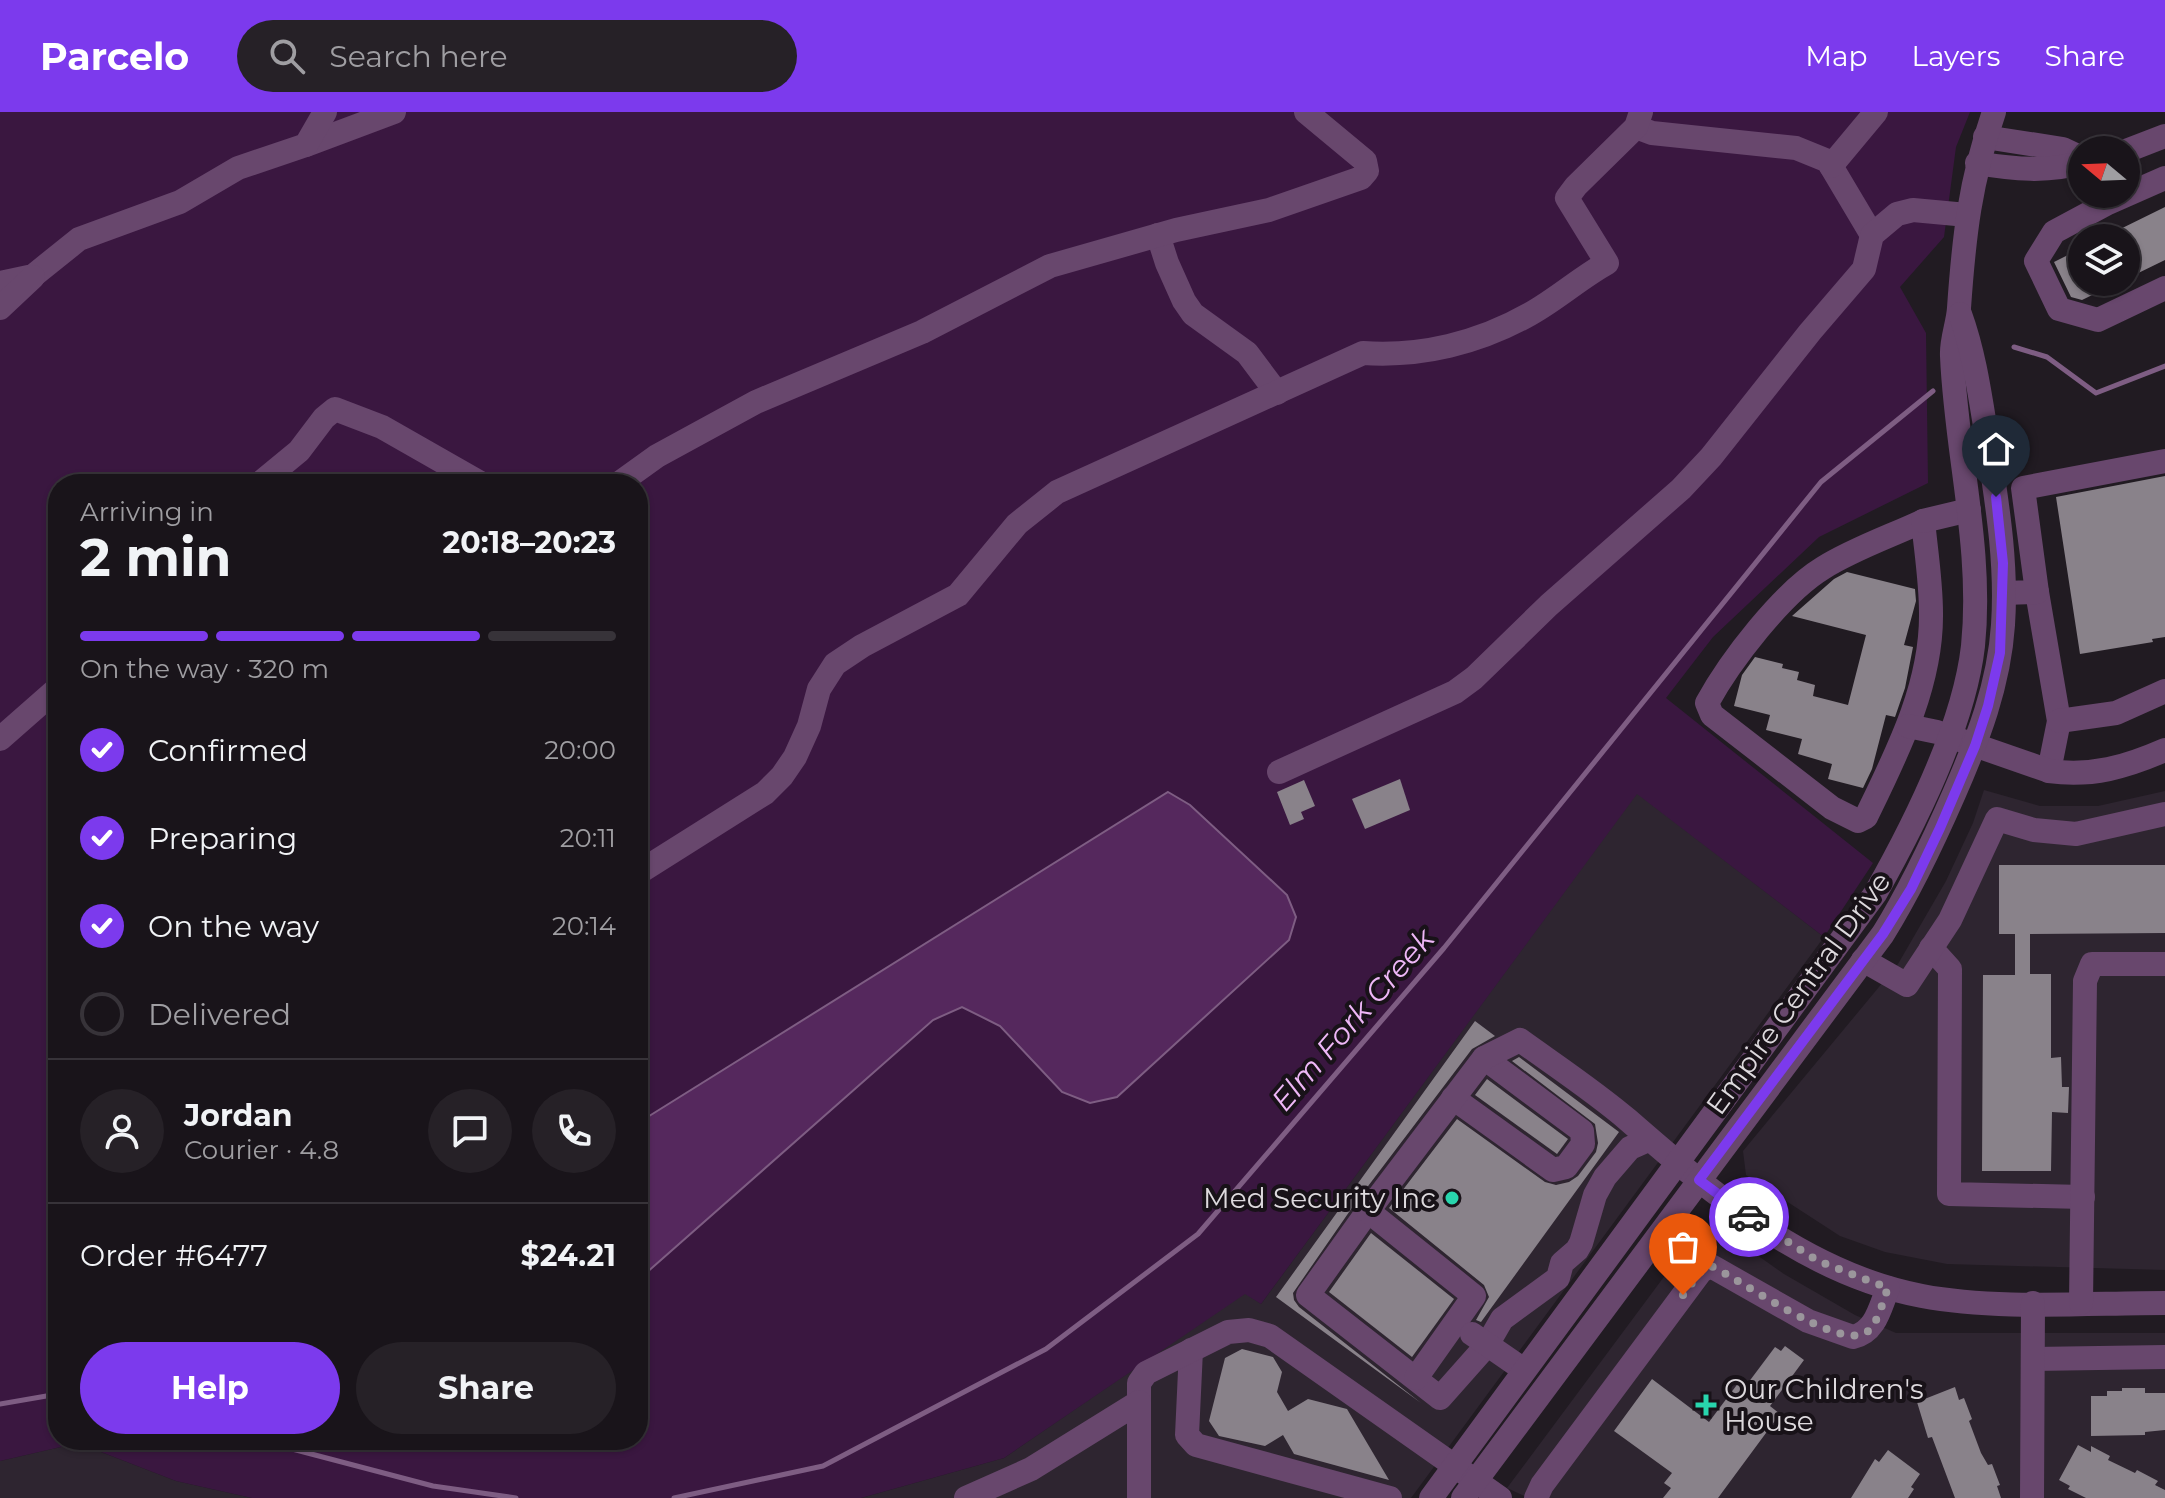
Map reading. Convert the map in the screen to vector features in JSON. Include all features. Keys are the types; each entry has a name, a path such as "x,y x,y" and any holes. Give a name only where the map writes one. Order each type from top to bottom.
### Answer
{"street":[{"path":"306,145 325,112"},
{"path":"0,308 79,239 180,202 238,168 394,112"},
{"path":"632,474 657,456 756,402 922,332 1050,266 1158,235 1269,210 1361,178 1367,171 1365,161 1306,112"},
{"path":"1831,166 1876,112"},
{"name":"Empire Central Drive","path":"1431,1498 1875,894 1950,736 1972,647 1975,566 1951,353 1959,312 1967,215 1977,163 1994,112"},
{"path":"648,867 765,793 795,757 809,726 819,689 835,664 862,646 958,595 1017,524 1057,492 1363,353 1411,354 1481,335 1529,315 1607,263 1567,198 1638,119 1652,133 1796,148 1813,153 1828,161 1872,235"},
{"path":"2140,146 2165,136"},
{"path":"1985,137 2068,152"},
{"path":"1977,163 2000,167 2068,167"},
{"path":"2140,187 2165,178"},
{"path":"2092,208 2054,232 2036,261 2059,309 2098,320 2165,288"},
{"path":"1279,772 1455,692 1474,678 1549,605 1681,489 1711,457 1864,269 1872,235 1897,214 1913,210 1967,215"},
{"path":"1158,235 1167,263 1193,314 1247,353 1277,393"},
{"path":"0,283 33,276"},
{"name":"Empire Central Drive","path":"1470,1490 1863,960 1911,889 1975,746 2000,653 2004,593 1999,513 1971,345 1959,312"},
{"path":"271,474 299,451 324,418 335,409 382,427 464,474"},
{"path":"2049,771 2059,721 2023,488 2165,461"},
{"path":"1923,521 1931,615 1924,670 1908,726 1866,817 1858,821 1832,808 1712,715 1707,703 1717,685 1790,592 1824,567 1923,521 1969,510"},
{"path":"2004,593 2037,592"},
{"path":"2059,721 2116,713 2165,691"},
{"path":"0,739 48,697"},
{"path":"1908,726 1950,736 2049,771 2098,773 2132,764 2165,750"},
{"path":"1863,960 1907,985 1950,920 1997,819 2034,830 2076,834 2165,814"},
{"path":"1931,948 1950,969 1949,1194 2083,1197"},
{"path":"2081,1303 2085,981 2092,964 2165,964"},
{"path":"1648,1140 1630,1148 1605,1177 1595,1195 1581,1243 1564,1260 1558,1278 1479,1340 1440,1398 1308,1295 1484,1058 1520,1040 1627,1120 1699,1180 1792,1247 1845,1273 1888,1288 1945,1300 2165,1303"},
{"path":"1453,1098 1553,1170 1566,1167 1583,1144 1582,1131 1484,1058"},
{"path":"1368,1211 1474,1296 1416,1378"},
{"path":"1536,1498 1542,1485 1701,1271 1711,1266 1808,1321 1853,1337 1867,1332 1872,1326 1888,1288"},
{"path":"2032,1498 2033,1303"},
{"path":"1139,1498 1139,1383 1146,1373 1228,1332 1249,1330 1270,1336 1454,1465 1470,1490 1500,1498"},
{"path":"1479,1340 1524,1370"},
{"path":"1191,1350 1187,1435 1196,1445 1390,1498"},
{"path":"2033,1359 2165,1357"},
{"path":"966,1498 1031,1469 1139,1402"}],"shaded area":[{"path":"0,112 1970,112 1956,147 1944,237 1900,287 1926,333 1928,483 1819,537 1713,637 1666,698 1873,863 1824,937 1637,794 1261,1304 1245,1294 1004,1458 861,1498 252,1498 176,1481 96,1450 648,1450 648,474 48,474 48,1450 0,1461"},
{"path":"1984,790 2040,806 2098,806 2165,791 2165,1270 1947,1264 1885,1252 1840,1236 1746,1175 1743,1151 1898,964 1946,881 1973,823"},
{"path":"1168,792 1190,805 1287,895 1296,917 1289,940 1117,1097 1090,1103 1062,1092 1000,1026 962,1007 933,1020 648,1271 648,1117"},
{"path":"1637,793 1824,937 1411,1498 861,1498 1004,1458 1245,1293 1261,1304"},
{"path":"1716,1226 1784,1274 1855,1315 1896,1333 2165,1333 2165,1498 1529,1498 1507,1488 1698,1231"},
{"path":"48,1450 96,1450 176,1481 252,1498 0,1498 0,1461"}],"building":[{"path":"2165,207 2165,260 2140,272 2140,224 2130,224"},
{"path":"2068,255 2068,291 2054,262"},
{"path":"2071,296 2090,296 2082,300"},
{"path":"2165,476 2165,637 2152,639 2153,642 2080,654 2056,497"},
{"path":"1847,572 1915,589 1916,601 1904,645 1913,647 1905,688 1895,717 1886,715 1872,769 1863,788 1828,779 1832,764 1798,754 1802,739 1766,730 1770,715 1734,706 1742,675 1755,657 1783,664 1782,668 1799,672 1797,680 1815,685 1813,696 1848,705 1866,635 1792,616 1834,579"},
{"path":"1400,779 1410,810 1365,829 1352,799"},
{"path":"1304,780 1315,806 1301,812 1304,819 1290,825 1277,792"},
{"path":"1999,865 2165,865 2165,933 2030,934 2030,974 2051,974 2051,1058 2061,1057 2062,1087 2069,1087 2068,1113 2052,1112 2051,1171 1982,1171 1983,975 2015,975 2015,934 1999,934"},
{"path":"1475,1021 1495,1036 1472,1049 1356,1202 1293,1293 1299,1307 1421,1403 1276,1297"},
{"path":"1519,1057 1619,1132 1481,1322 1476,1320 1489,1297 1484,1285 1389,1208 1457,1119 1545,1182 1556,1185 1578,1176 1596,1152 1595,1124 1512,1061"},
{"path":"1487,1079 1568,1139 1557,1154 1475,1095"},
{"path":"1371,1233 1454,1299 1412,1357 1329,1292"},
{"path":"1785,1346 1804,1360 1770,1406 1780,1414 1718,1498 1663,1498 1671,1488 1664,1483 1672,1473 1614,1431 1652,1379 1709,1422 1739,1382 1745,1387 1775,1347 1781,1351"},
{"path":"1242,1349 1273,1357 1282,1372 1277,1392 1288,1411 1308,1399 1347,1409 1389,1480 1294,1454 1283,1435 1265,1446 1219,1436 1209,1421 1225,1358"},
{"path":"1955,1387 1959,1400 1964,1398 1981,1453 1988,1465 1992,1464 2001,1498 1955,1498 1932,1437 1928,1438 1917,1402"},
{"path":"2122,1388 2145,1388 2145,1393 2165,1393 2165,1430 2145,1432 2145,1435 2091,1436 2091,1396 2107,1396 2107,1391 2122,1391"},
{"path":"2078,1445 2091,1452 2091,1446 2110,1456 2108,1460 2158,1481 2155,1485 2165,1490 2165,1498 2086,1498 2068,1489 2070,1486 2059,1480"},
{"path":"1888,1450 1920,1474 1908,1498 1851,1498 1875,1459 1879,1462"}],"waterway":[{"name":"Elm Fork Creek","path":"2014,347 2047,357 2096,393 2165,366"},
{"name":"Elm Fork Creek","path":"674,1498 823,1466 1046,1349 1198,1234 1444,948 1821,482 1933,391"},
{"name":"Elm Fork Creek","path":"0,1404 48,1396"},
{"name":"Elm Fork Creek","path":"296,1450 433,1486 516,1498"}],"way so far":[{"path":"1683,1295 1701,1271 1711,1266 1808,1321 1847,1336 1867,1332 1888,1288 1818,1261 1749,1217"}],"place":[{"name":"Med Security Inc","path":"1452,1198"},
{"name":"Our Children's House","path":"1706,1405"}],"route":[{"path":"1749,1217 1699,1180 1883,934 1911,889 1975,746 1995,679 2003,624 2003,563 1996,497"}]}
